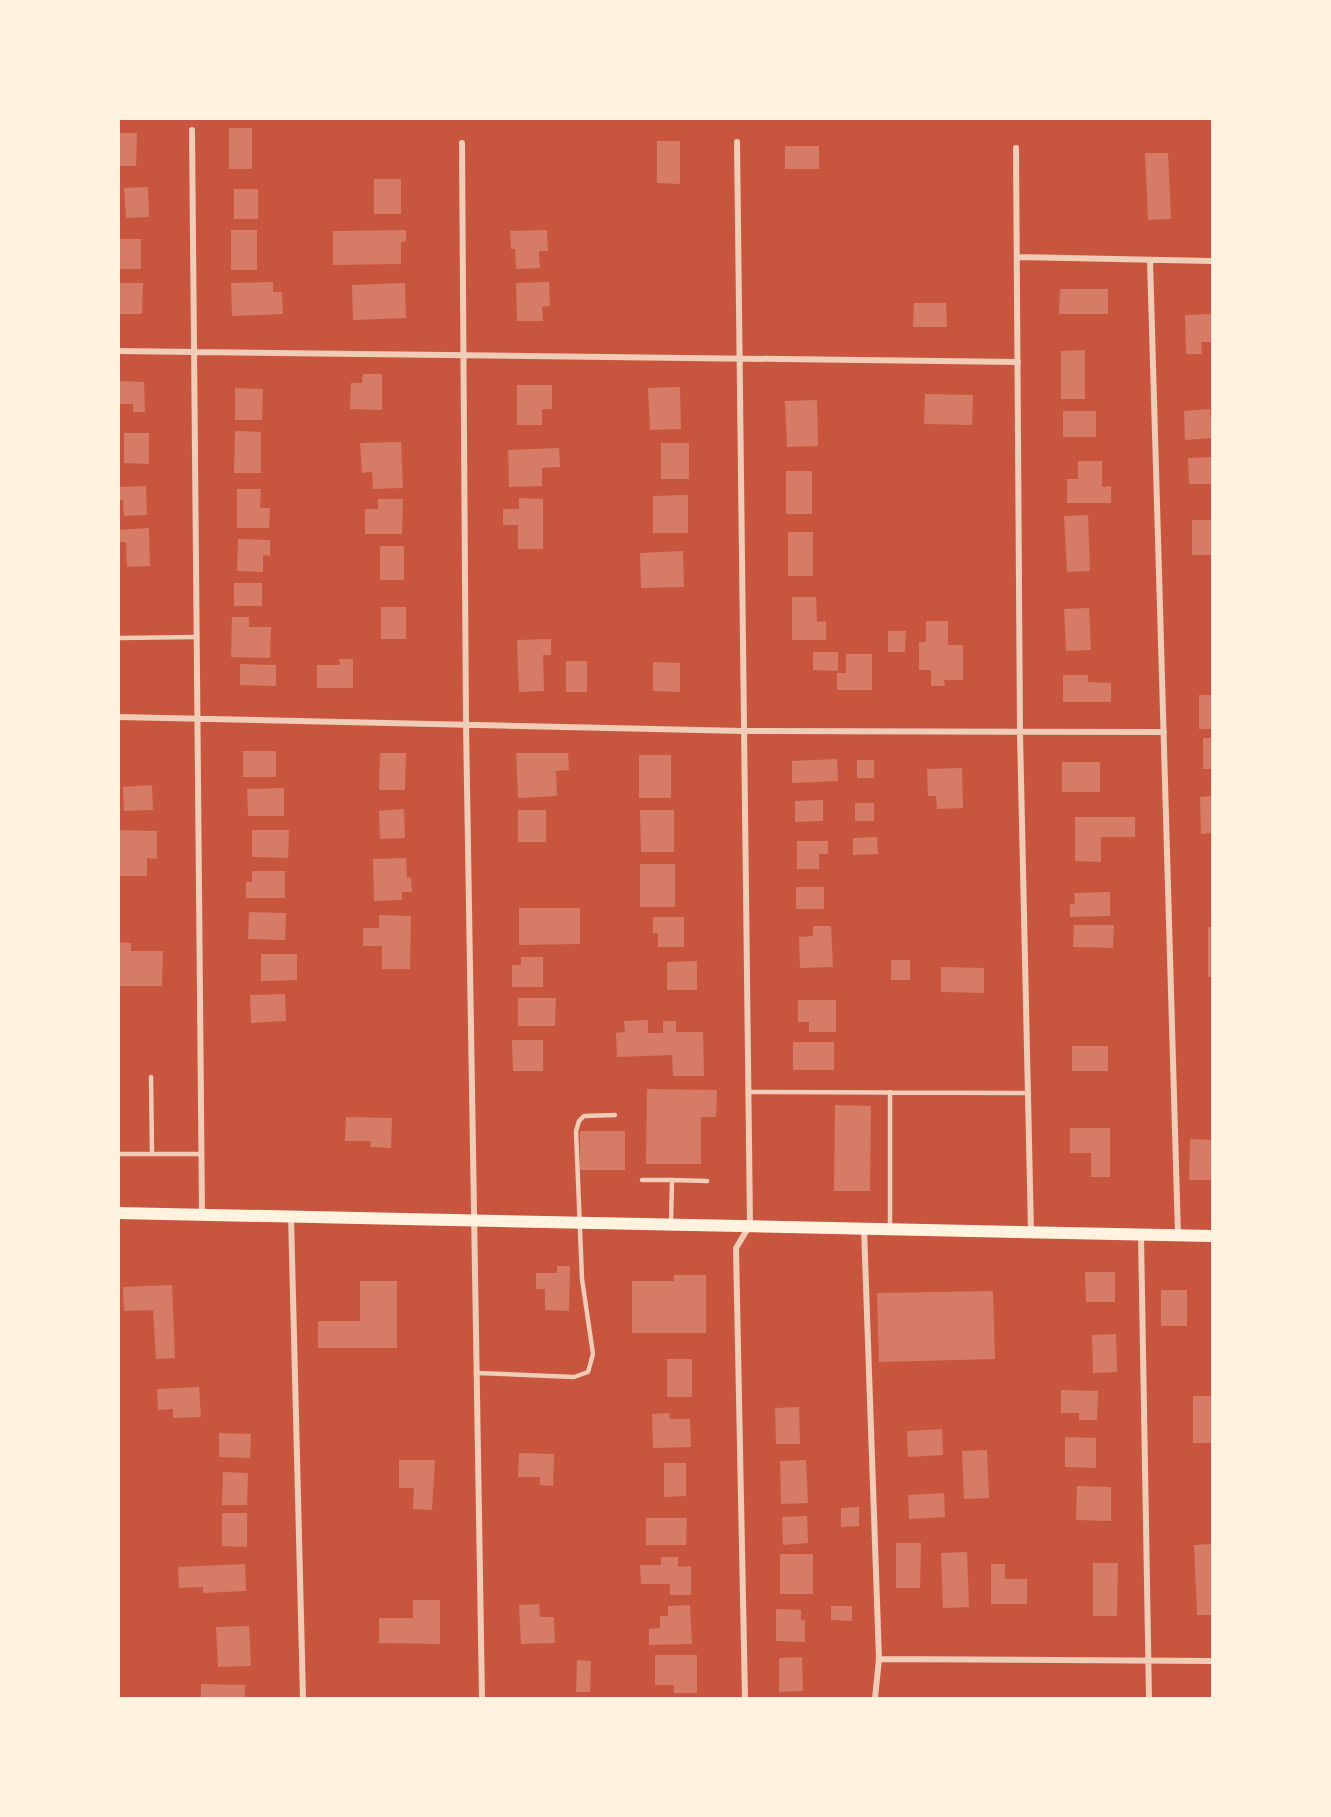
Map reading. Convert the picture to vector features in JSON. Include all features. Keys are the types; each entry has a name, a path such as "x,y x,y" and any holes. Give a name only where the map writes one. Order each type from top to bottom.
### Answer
{"main road":[{"path":"118,1213 1212,1236"}],"street":[{"path":"192,130 202,1214"},
{"path":"737,142 750,1225 736,1248 745,1698"},
{"path":"462,143 466,724 476,1219 482,1698"},
{"path":"1016,147 1020,733 1031,1232"},
{"path":"1018,257 1212,261"},
{"path":"1150,260 1178,1235"},
{"path":"118,351 1018,362"},
{"path":"118,717 743,731 1164,732"},
{"path":"291,1216 303,1698"},
{"path":"864,1228 879,1659 875,1698"},
{"path":"1141,1234 1149,1698"},
{"path":"879,1659 1212,1661"}],"lane":[{"path":"118,638 196,637"},
{"path":"151,1077 152,1154"},
{"path":"748,1092 1028,1093"},
{"path":"890,1092 890,1228"},
{"path":"478,1373 574,1377 588,1372 593,1354 584,1305 576,1131 579,1121 584,1116 615,1116"},
{"path":"118,1154 202,1154"},
{"path":"642,1180 707,1181"},
{"path":"671,1223 672,1180"}],"building":[{"path":"229,128 252,128 252,169 229,169"},
{"path":"119,133 137,133 136,166 118,166"},
{"path":"657,141 680,141 680,184 657,183"},
{"path":"785,146 819,146 819,169 785,169"},
{"path":"1145,153 1168,153 1171,219 1148,220"},
{"path":"374,179 401,179 401,214 374,214"},
{"path":"148,187 149,217 126,218 124,188"},
{"path":"234,189 258,189 258,219 234,219"},
{"path":"231,230 257,230 257,270 231,270"},
{"path":"406,230 406,241 401,242 401,264 333,265 333,231"},
{"path":"547,230 548,251 539,251 540,268 516,269 515,249 511,249 510,231"},
{"path":"118,239 141,239 141,269 118,269"},
{"path":"273,282 273,292 282,292 283,314 232,316 231,283"},
{"path":"549,282 550,306 542,307 543,321 517,321 516,283"},
{"path":"118,283 143,283 142,314 118,314"},
{"path":"405,283 406,318 353,320 352,285"},
{"path":"1060,289 1108,289 1108,314 1059,314"},
{"path":"914,303 946,303 947,327 913,327"},
{"path":"1212,314 1212,342 1201,342 1202,354 1186,354 1185,315"},
{"path":"1085,350 1085,399 1061,399 1061,351"},
{"path":"363,374 382,374 382,410 350,409 351,383 362,383"},
{"path":"118,381 144,382 145,412 133,412 133,404 118,404"},
{"path":"517,385 552,385 552,409 542,409 542,425 517,425"},
{"path":"680,387 681,429 650,430 648,388"},
{"path":"235,388 263,389 262,420 235,420"},
{"path":"925,394 973,395 972,425 924,424"},
{"path":"817,400 818,446 787,447 785,401"},
{"path":"1210,409 1212,438 1185,440 1184,411"},
{"path":"1063,411 1096,411 1096,437 1063,437"},
{"path":"235,431 261,432 261,473 234,473"},
{"path":"124,433 149,433 149,464 124,463"},
{"path":"401,442 403,488 373,489 372,472 362,473 360,443"},
{"path":"661,443 689,443 689,479 661,479"},
{"path":"559,448 560,467 542,468 542,486 509,487 508,450"},
{"path":"1212,457 1212,484 1189,484 1188,458"},
{"path":"1078,461 1102,461 1102,487 1111,486 1111,503 1067,503 1067,479 1078,479"},
{"path":"786,471 812,471 812,514 786,514"},
{"path":"146,486 147,515 124,516 123,500 118,500 118,487"},
{"path":"237,489 261,489 260,508 270,508 269,528 237,528"},
{"path":"688,495 688,533 653,533 653,496"},
{"path":"519,498 543,499 543,549 518,549 518,525 503,525 503,509 519,509"},
{"path":"378,499 403,499 402,534 365,534 365,509 378,509"},
{"path":"1088,515 1090,571 1067,572 1064,516"},
{"path":"1192,520 1212,520 1212,555 1192,555"},
{"path":"149,528 150,566 127,567 126,542 118,542 118,530"},
{"path":"788,532 813,532 813,576 788,576"},
{"path":"238,539 270,540 270,556 263,555 263,572 237,571"},
{"path":"380,546 404,546 404,580 380,580"},
{"path":"683,551 684,587 641,588 640,553"},
{"path":"234,583 262,583 262,606 234,606"},
{"path":"792,597 816,597 817,622 826,621 826,640 792,640"},
{"path":"381,607 406,607 406,639 381,639"},
{"path":"1089,608 1091,650 1066,651 1064,609"},
{"path":"232,617 249,617 249,627 271,627 270,658 231,657"},
{"path":"926,621 948,621 948,645 963,645 963,680 944,680 945,686 931,686 931,670 919,670 919,642 926,642"},
{"path":"888,631 906,631 905,652 888,652"},
{"path":"551,639 551,655 543,655 544,691 519,692 517,640"},
{"path":"813,652 838,652 838,671 813,670"},
{"path":"846,654 872,654 872,690 837,690 837,673 846,673"},
{"path":"339,659 353,659 353,688 317,688 317,665 340,665"},
{"path":"566,661 587,661 587,692 566,692"},
{"path":"653,662 680,663 680,692 653,691"},
{"path":"240,664 276,665 276,686 240,685"},
{"path":"1063,675 1088,675 1088,682 1111,683 1111,702 1063,702"},
{"path":"1199,695 1212,695 1212,729 1199,729"},
{"path":"1203,738 1212,738 1212,769 1203,769"},
{"path":"243,751 276,751 276,777 243,777"},
{"path":"380,753 406,753 405,790 379,790"},
{"path":"516,753 568,753 569,770 556,771 557,796 518,798"},
{"path":"639,755 671,755 671,798 639,798"},
{"path":"837,759 838,781 792,783 792,761"},
{"path":"857,760 874,760 874,778 857,778"},
{"path":"1062,762 1100,762 1100,792 1062,792"},
{"path":"962,768 963,808 937,809 936,796 928,796 927,769"},
{"path":"152,785 153,810 124,811 123,787"},
{"path":"284,788 284,816 248,816 247,789"},
{"path":"1212,796 1212,833 1201,834 1200,797"},
{"path":"823,800 823,821 795,822 795,801"},
{"path":"855,803 874,803 874,821 855,821"},
{"path":"404,809 405,838 380,839 379,811"},
{"path":"518,810 546,810 546,842 518,842"},
{"path":"640,810 674,810 674,852 641,852"},
{"path":"1075,817 1135,817 1135,837 1101,837 1101,862 1075,861"},
{"path":"118,830 157,831 157,859 147,858 147,876 118,876"},
{"path":"252,830 289,830 288,858 252,857"},
{"path":"877,837 878,854 853,855 853,838"},
{"path":"797,841 828,841 828,854 819,854 819,869 797,869"},
{"path":"406,858 407,878 411,877 412,892 402,892 402,900 374,901 373,859"},
{"path":"640,864 675,864 675,907 640,907"},
{"path":"252,871 285,871 285,898 246,898 246,882 252,882"},
{"path":"796,887 824,887 824,909 796,909"},
{"path":"1110,892 1110,916 1070,917 1070,904 1075,904 1074,893"},
{"path":"519,908 580,908 580,944 519,945"},
{"path":"249,912 286,913 285,940 248,939"},
{"path":"379,915 411,916 410,969 382,969 382,946 363,946 363,928 379,928"},
{"path":"653,917 684,917 684,947 658,947 658,933 653,933"},
{"path":"1074,925 1114,925 1113,948 1073,947"},
{"path":"813,926 831,926 833,967 800,968 799,937 813,936"},
{"path":"1208,927 1212,927 1212,977 1208,977"},
{"path":"118,942 131,943 131,951 163,951 162,986 118,986"},
{"path":"261,954 297,954 297,980 261,981"},
{"path":"521,957 543,957 543,987 512,987 512,965 521,965"},
{"path":"891,960 910,960 910,980 891,980"},
{"path":"697,961 697,990 667,990 667,962"},
{"path":"941,967 984,968 984,993 941,992"},
{"path":"285,994 286,1021 251,1023 250,995"},
{"path":"518,998 556,998 555,1026 518,1026"},
{"path":"798,1000 836,1000 836,1032 809,1032 809,1022 798,1022"},
{"path":"648,1020 648,1033 663,1033 663,1021 676,1021 676,1032 703,1032 704,1076 673,1076 672,1055 617,1057 616,1033 625,1032 624,1021"},
{"path":"512,1040 543,1040 543,1071 513,1071"},
{"path":"793,1042 834,1042 834,1070 793,1070"},
{"path":"1072,1046 1108,1046 1108,1071 1072,1071"},
{"path":"647,1089 717,1090 716,1117 701,1117 701,1164 646,1164"},
{"path":"835,1105 871,1106 870,1191 834,1191"},
{"path":"346,1117 392,1118 391,1148 370,1147 371,1141 345,1141"},
{"path":"1070,1128 1110,1128 1110,1177 1091,1177 1091,1153 1070,1153"},
{"path":"580,1131 625,1131 625,1170 580,1170"},
{"path":"1190,1139 1212,1140 1212,1180 1189,1180"},
{"path":"557,1266 570,1266 569,1311 545,1310 545,1289 536,1289 536,1273 557,1273"},
{"path":"1085,1272 1115,1272 1115,1302 1086,1302"},
{"path":"674,1275 706,1275 706,1333 632,1333 632,1281 674,1281"},
{"path":"360,1281 397,1281 397,1348 318,1348 318,1321 360,1321"},
{"path":"172,1285 175,1358 156,1359 153,1310 124,1311 123,1287"},
{"path":"1161,1290 1187,1290 1187,1326 1161,1326"},
{"path":"993,1291 995,1359 879,1362 877,1293"},
{"path":"1116,1334 1117,1372 1093,1373 1092,1335"},
{"path":"667,1359 692,1359 692,1397 667,1397"},
{"path":"199,1387 201,1417 173,1418 173,1409 158,1410 157,1389"},
{"path":"1061,1390 1098,1391 1097,1420 1079,1420 1079,1413 1061,1413"},
{"path":"1193,1396 1212,1396 1212,1443 1193,1443"},
{"path":"799,1407 800,1444 776,1444 775,1408"},
{"path":"669,1413 670,1419 690,1419 691,1447 653,1448 652,1414"},
{"path":"942,1429 943,1455 908,1457 907,1431"},
{"path":"219,1433 251,1434 250,1458 219,1457"},
{"path":"1065,1437 1096,1438 1096,1468 1065,1467"},
{"path":"987,1450 989,1498 964,1499 962,1451"},
{"path":"519,1453 554,1454 553,1486 540,1485 540,1477 518,1477"},
{"path":"399,1460 435,1460 432,1510 413,1509 414,1488 399,1488"},
{"path":"806,1460 808,1503 781,1504 780,1461"},
{"path":"664,1463 686,1463 686,1496 664,1497"},
{"path":"223,1472 248,1473 247,1505 222,1505"},
{"path":"1077,1486 1111,1487 1111,1521 1076,1520"},
{"path":"944,1493 945,1517 909,1519 908,1495"},
{"path":"859,1507 859,1526 841,1527 841,1508"},
{"path":"222,1513 247,1513 247,1547 222,1546"},
{"path":"807,1516 808,1543 783,1545 782,1517"},
{"path":"646,1518 687,1518 686,1545 646,1545"},
{"path":"896,1543 921,1543 920,1588 896,1588"},
{"path":"1212,1544 1212,1615 1197,1615 1194,1545"},
{"path":"967,1552 969,1607 943,1608 941,1553"},
{"path":"780,1554 813,1554 813,1594 780,1594"},
{"path":"661,1557 678,1557 678,1567 691,1566 691,1595 670,1595 670,1584 641,1584 640,1565 661,1565"},
{"path":"1093,1563 1118,1563 1117,1616 1093,1616"},
{"path":"245,1564 246,1591 203,1593 203,1587 179,1588 178,1567"},
{"path":"991,1564 1005,1564 1005,1579 1027,1579 1027,1604 991,1604"},
{"path":"413,1600 440,1600 440,1644 379,1643 379,1618 413,1618"},
{"path":"539,1604 540,1617 554,1617 555,1643 521,1644 519,1605"},
{"path":"690,1605 692,1644 649,1645 649,1629 660,1628 660,1616 668,1616 668,1606"},
{"path":"831,1606 852,1606 852,1621 831,1620"},
{"path":"776,1609 801,1610 801,1620 805,1620 805,1642 776,1641"},
{"path":"249,1626 251,1666 218,1667 216,1627"},
{"path":"655,1655 697,1655 697,1693 674,1693 674,1685 655,1685"},
{"path":"802,1657 803,1691 779,1692 779,1658"},
{"path":"577,1660 591,1661 590,1692 576,1692"},
{"path":"201,1684 245,1685 245,1698 201,1698"}]}
